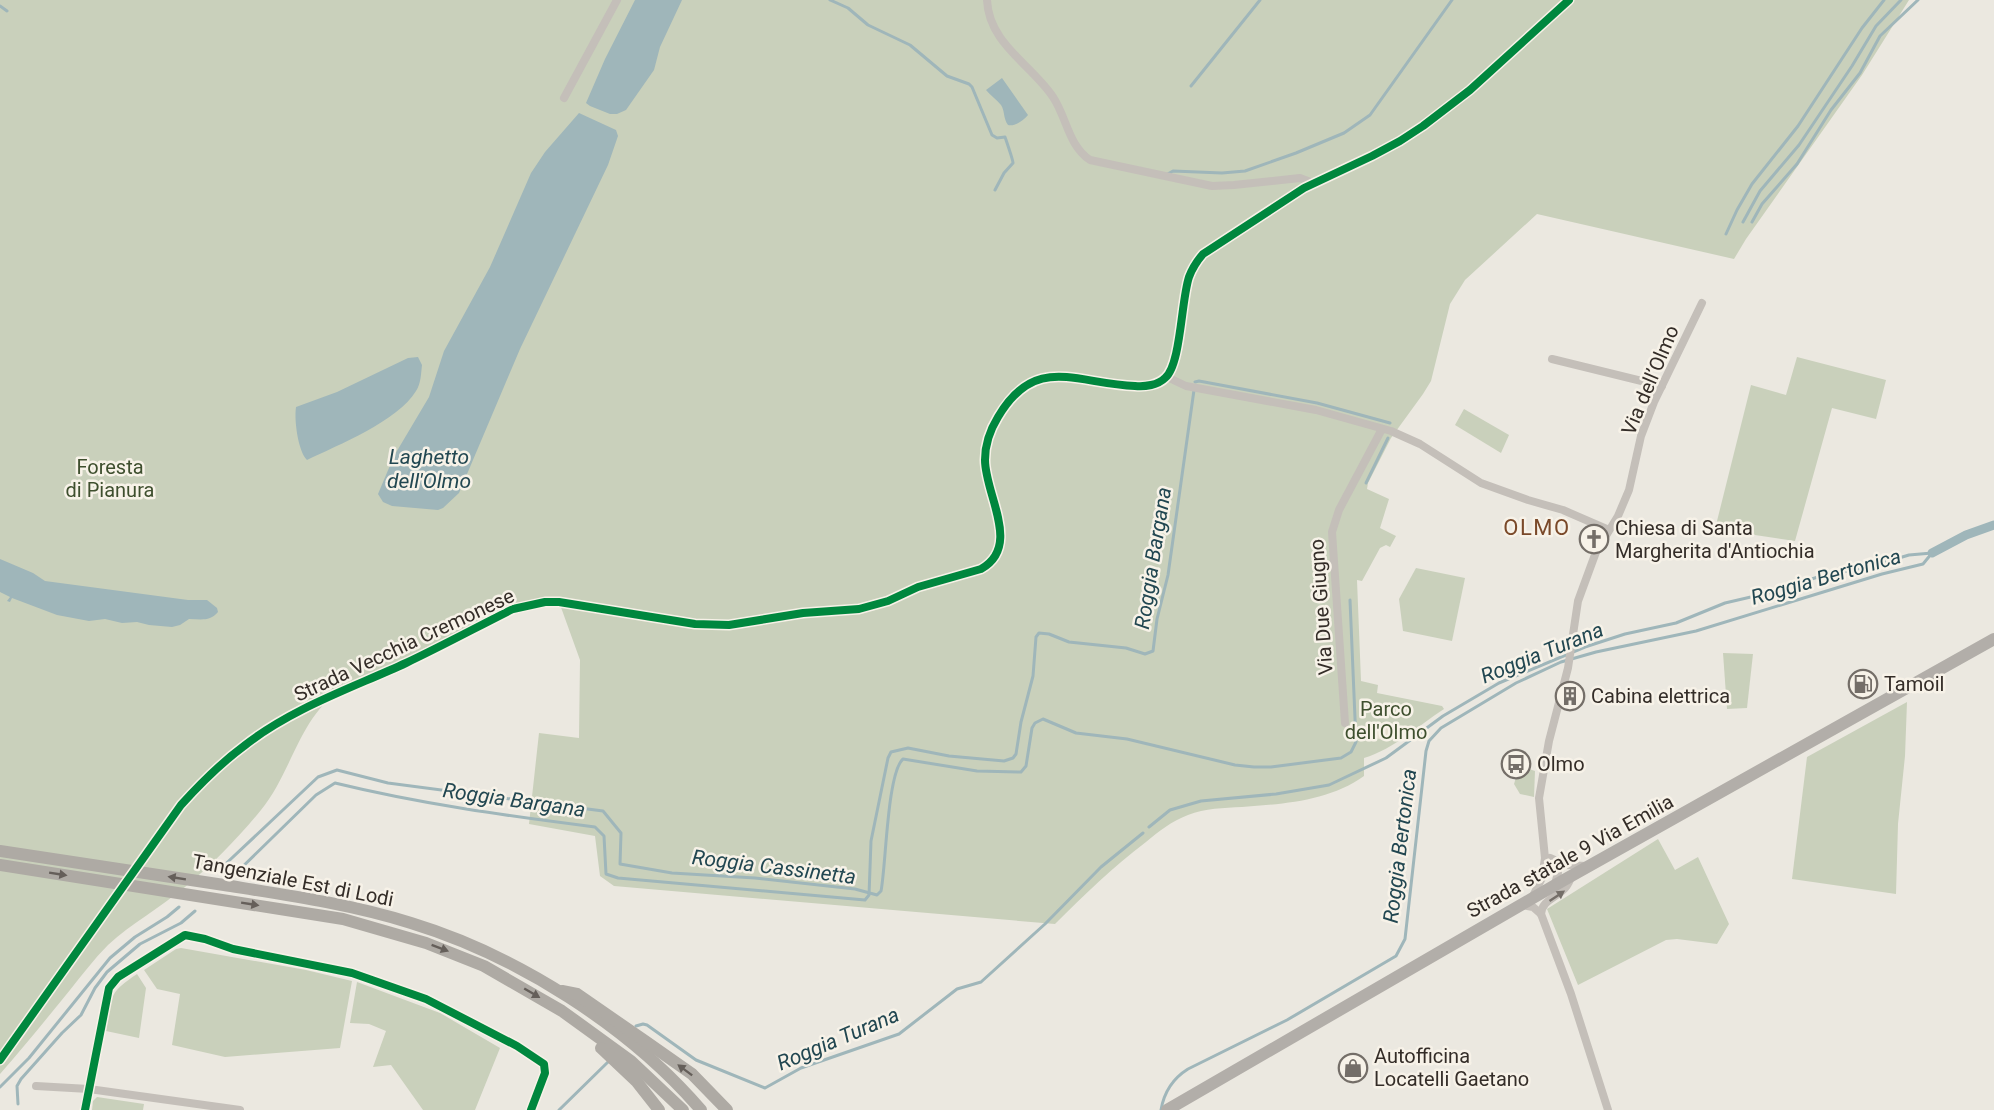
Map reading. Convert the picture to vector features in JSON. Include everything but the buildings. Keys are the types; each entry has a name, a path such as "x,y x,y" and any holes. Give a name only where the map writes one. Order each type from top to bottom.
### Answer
{"highway":[{"name":"Tangenziale Est di Lodi","path":"0,851 327,902 383,914 440,933 525,972 557,991 642,1051 701,1110"},
{"name":"Tangenziale Est di Lodi","path":"0,865 295,911 371,926 426,943 484,966 562,1011 632,1061 683,1110"},
{"path":"557,991 577,994 645,1041 692,1074 727,1110"},
{"path":"562,1011 574,1026 610,1055 637,1082 659,1110"}],"main road":[{"name":"Strada statale 9 Via Emilia","path":"1168,1110 1561,881 1994,639"}],"street":[{"path":"564,98 617,0"},
{"path":"987,0 988,16 999,37 1051,95 1074,144 1081,154 1090,160 1212,186 1300,178 1313,183"},
{"path":"1569,0 1470,90 1423,126 1372,156 1313,183 1208,249 1197,261 1187,287 1174,362 1167,378 1186,386 1316,410 1382,429 1420,444 1481,483 1563,510 1610,530"},
{"name":"Via dell’Olmo","path":"1526,903 1540,885 1547,858 1539,798 1549,741 1569,664 1578,600 1596,552 1610,530 1629,490 1641,436 1702,303"},
{"path":"1552,359 1662,386"},
{"name":"Strada Vecchia Cremonese","path":"0,1060 181,805 213,772 245,745 276,725 510,611 545,602 572,603 695,624 729,626 803,613 859,609 888,601 918,587 981,569 995,558 1000,543 1000,530 986,469 986,451 995,421 1015,394 1031,381 1052,376 1141,387 1167,378"},
{"name":"Via Due Giugno","path":"1345,723 1332,532 1339,510 1382,429"},
{"path":"1541,914 1543,905 1569,886 1547,873 1547,858 1572,866 1593,865"},
{"path":"1526,903 1541,914 1571,994 1608,1110"},
{"path":"85,1110 107,995 112,983 185,935 233,949 352,973 445,1008 517,1046 544,1064 545,1074 531,1110"},
{"path":"36,1086 89,1089 240,1110"}],"green space":[{"path":"0,0 1909,0 1862,75 1734,259 1537,214 1465,280 1450,304 1431,381 1391,438 1368,483 1367,489 1389,499 1380,528 1396,536 1390,547 1386,545 1380,548 1362,581 1357,580 1361,681 1378,685 1377,693 1442,706 1444,709 1396,743 1364,758 1364,776 1350,784 1306,800 1208,810 1182,817 1161,830 1122,861 1055,924 614,886 600,876 595,836 529,824 539,733 579,738 580,660 558,599 525,601 492,614 341,689 327,701 305,730 272,795 244,830 215,860 175,895 108,945 0,1074"},
{"path":"1797,357 1886,380 1876,419 1832,408 1795,541 1715,529 1751,385 1786,395"},
{"path":"1464,409 1509,435 1501,453 1455,425"},
{"path":"1416,568 1465,578 1452,641 1403,631 1399,599"},
{"path":"1723,653 1753,654 1747,708 1727,709"},
{"path":"1907,702 1905,756 1898,824 1896,894 1792,879 1807,757"},
{"path":"1529,769 1535,771 1534,797 1520,794 1514,784 1517,774"},
{"path":"1658,839 1675,870 1698,857 1729,924 1717,944 1677,939 1666,940 1578,985 1547,909"},
{"path":"181,948 306,970 352,981 340,1048 225,1057 172,1045 180,994 157,989 144,970"},
{"path":"137,974 146,988 139,1038 106,1031 112,997 120,987"},
{"path":"357,982 440,1013 500,1048 475,1110 423,1110 391,1065 373,1067 386,1031 369,1024 350,1023"},
{"path":"97,1097 144,1104 143,1110 92,1110 93,1101"}],"shaded area":[{"path":"1377,723 1394,724 1397,735 1383,740 1376,738"}],"water":[{"path":"635,0 682,0 660,47 654,70 626,110 610,114 586,103"},
{"path":"1002,78 1028,115 1014,125 1008,125 1001,105 986,90"},
{"name":"Laghetto dell'Olmo","path":"579,113 616,130 618,136 608,165 520,349 459,493 438,510 392,506 383,502 378,494 394,456 429,397 444,351 490,267 531,173 545,152"},
{"name":"Laghetto dell'Olmo","path":"418,357 422,365 420,382 407,402 382,422 307,460 301,450 297,435 296,407 337,392 408,358"},
{"path":"0,559 33,573 45,581 188,600 207,600 217,608 218,612 208,619 189,619 172,627 137,622 122,623 105,619 89,621 57,615 12,598 10,602 7,601 10,597 0,592"}],"waterway":[{"path":"830,0 848,8 868,25 910,45 947,76 972,87 992,135 997,138 1005,137 1013,161 995,190"},
{"path":"1191,86 1260,0"},
{"path":"1166,175 1173,171 1222,173 1245,171 1344,133 1370,115 1452,0"},
{"path":"1726,234 1752,184 1798,126 1862,28 1884,0"},
{"path":"1743,222 1760,191 1799,145 1876,26 1901,0"},
{"path":"1752,222 1762,204 1797,164 1831,110 1860,73 1880,36 1918,0"},
{"path":"0,6 7,11"},
{"name":"Roggia Bargana","path":"1195,382 1317,403 1390,423"},
{"name":"Roggia Bargana","path":"234,875 316,795 335,783 432,803 595,827 604,836 606,874 618,878 865,900 869,895 871,841 891,752 908,748 949,756 1004,761 1013,758 1016,754 1021,722 1033,676 1036,637 1039,633 1049,634 1069,642 1126,648 1145,654 1153,651 1157,619 1168,575 1194,390"},
{"name":"Roggia Cassinetta","path":"1366,483 1388,438"},
{"path":"1932,553 1966,535 1994,525"},
{"name":"Roggia Turana","path":"1149,827 1170,810 1201,801 1276,794 1329,785 1386,758 1443,716 1499,683 1585,647 1625,634 1676,623 1725,603 1768,593 1821,576 1865,568 1909,555 1932,553"},
{"name":"Roggia Bertonica","path":"1161,1110 1170,1086 1188,1069 1287,1020 1396,956 1405,939 1426,751 1429,741 1441,728 1516,683 1561,662 1596,652 1696,631 1882,574 1923,564 1932,553"},
{"name":"Roggia Cassinetta","path":"217,872 318,777 337,770 388,783 603,811 621,833 620,864 672,873 755,878 855,889 877,895 881,891 883,879 890,801 898,768 903,759 977,771 1021,772 1026,766 1032,728 1035,723 1043,719 1076,733 1127,739 1235,765 1271,767 1341,758 1351,752 1356,742 1350,600"},
{"name":"Roggia Turana","path":"636,1026 647,1025 696,1060 765,1088 801,1068 899,1034 957,989 981,982 1045,924 1101,867 1143,833"},
{"name":"Roggia Cassinetta","path":"0,1087 29,1058 110,958 135,937 179,907"},
{"name":"Roggia Bargana","path":"18,1104 17,1086 21,1079 81,1015 95,988 107,972 140,944 181,923 195,911"},
{"name":"Roggia Turana","path":"559,1110 609,1061"}],"cycle path":[{"path":"0,1060 181,805 235,753 302,710 406,663 513,609 545,602 559,602 695,624 729,625 803,613 859,609 888,601 918,587 981,569 993,559 999,547 1000,534 987,474 986,449 995,422 1012,397 1027,385 1042,379 1076,378 1139,386 1151,385 1165,378 1170,371 1178,347 1189,277 1203,254 1304,188 1372,156 1423,126 1470,90 1569,0"},
{"path":"85,1110 109,988 118,977 185,935 233,949 352,973 426,999 517,1046 544,1064 545,1073 531,1110"}],"place":[{"name":"Chiesa di Santa Margherita d'Antiochia","path":"1594,539"},
{"name":"Tamoil","path":"1863,684"},
{"name":"Cabina elettrica","path":"1570,696"},
{"name":"Olmo","path":"1516,764"},
{"name":"Autofficina Locatelli Gaetano","path":"1353,1068"}],"district":[{"name":"OLMO","path":"1537,527"}],"park label":[{"name":"Foresta di Pianura","path":"110,478"},
{"name":"Parco dell'Olmo","path":"1386,720"}]}
